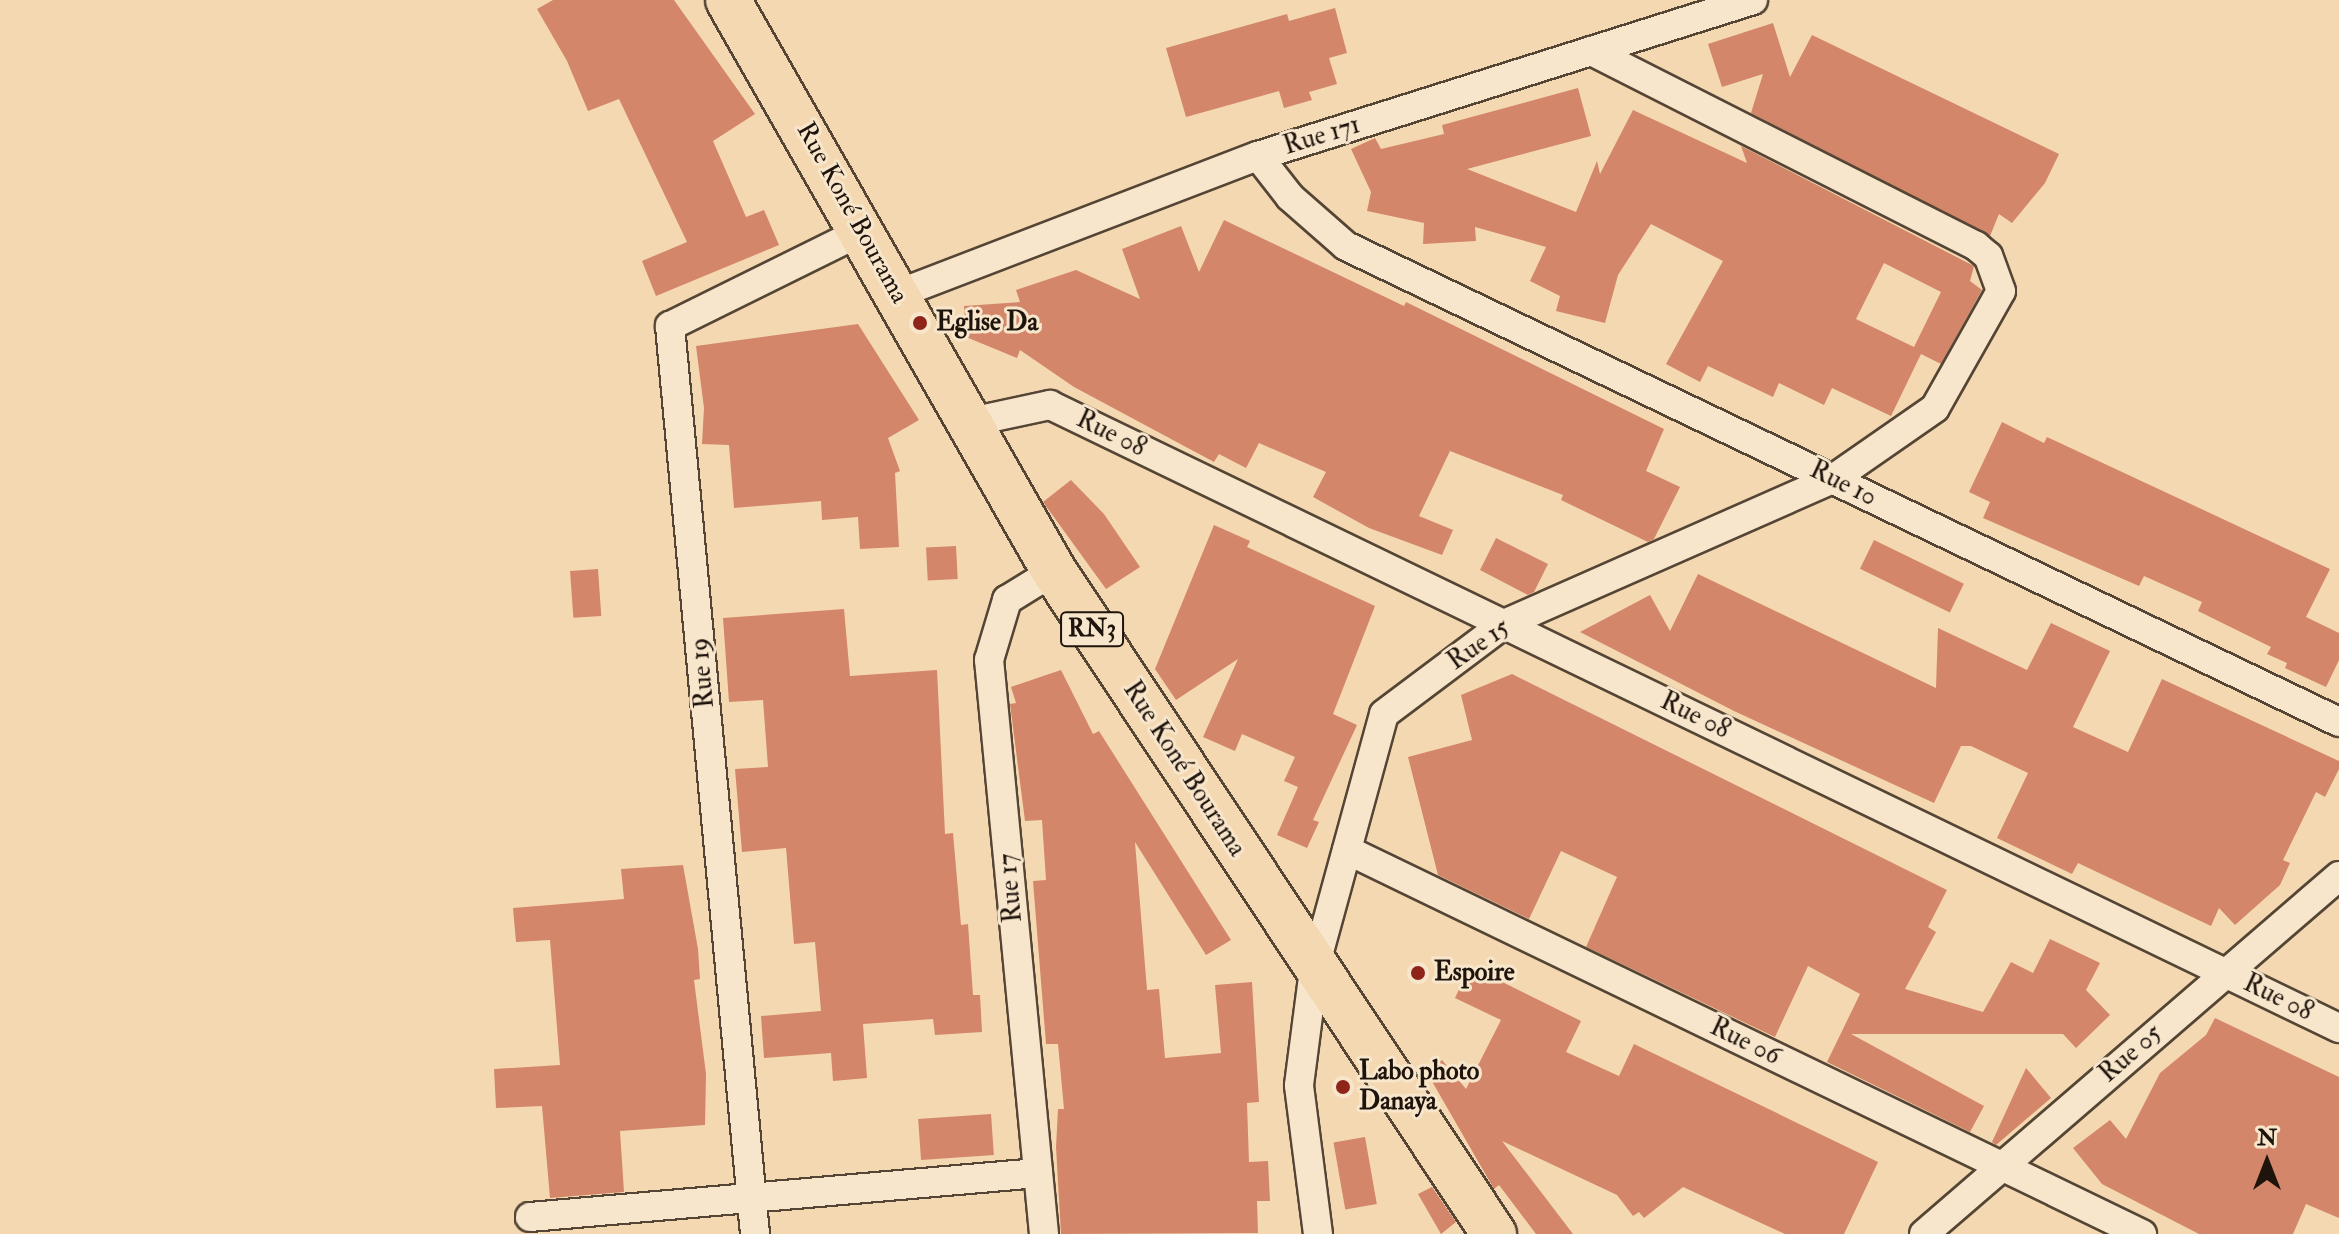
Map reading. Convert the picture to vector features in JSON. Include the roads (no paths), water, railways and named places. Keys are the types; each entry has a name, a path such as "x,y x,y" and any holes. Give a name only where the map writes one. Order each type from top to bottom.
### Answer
{"highway":[{"name":"Rue Koné Bourama","path":"728,0 898,294 966,423 1054,571 1314,970 1494,1234"}],"street":[{"name":"Rue 171","path":"898,294 1258,156 1753,0"},
{"name":"Rue 15","path":"1318,1234 1299,1085 1314,970 1384,714 1504,624 1833,479 1935,408 2001,291 1988,256 1976,246 1592,51"},
{"name":"Rue 10","path":"1258,156 1290,197 1346,246 2339,722"},
{"name":"Rue 19","path":"755,1234 670,326 862,231"},
{"name":"Rue 08","path":"966,423 1050,405 2339,1028"},
{"name":"Rue 17","path":"1044,1234 989,660 1007,600 1054,571"},
{"name":"Rue 06","path":"1347,850 2142,1234"},
{"name":"Rue 05","path":"1924,1234 2339,876"},
{"path":"530,1217 1038,1173"}],"place":[{"name":"Eglise Da","path":"920,323"},
{"name":"Espoire","path":"1418,973"},
{"name":"Labo photo Danaya","path":"1343,1087"}]}
